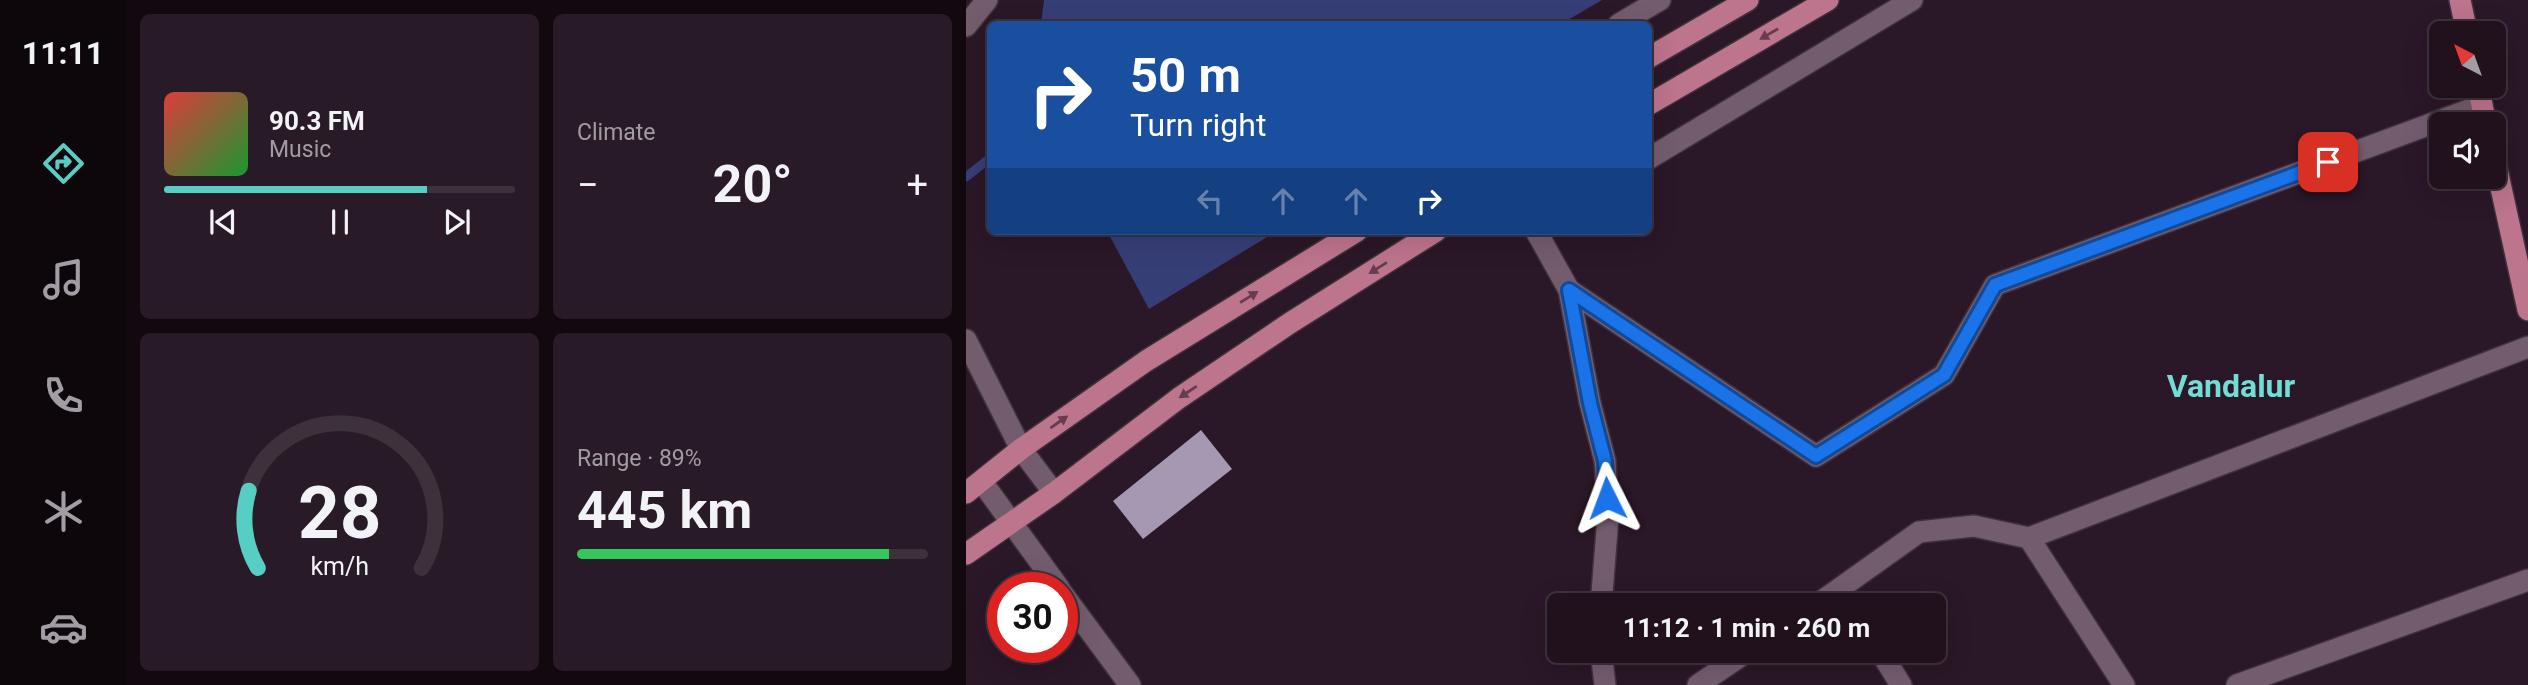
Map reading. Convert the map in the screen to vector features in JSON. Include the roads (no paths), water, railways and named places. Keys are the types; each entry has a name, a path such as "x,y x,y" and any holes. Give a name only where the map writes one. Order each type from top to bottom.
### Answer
{"main road":[{"path":"1652,56 1748,0"},
{"path":"1652,103 1828,0"},
{"path":"2460,0 2464,21"},
{"path":"2502,189 2525,277 2528,310"},
{"path":"974,487 1021,449 1146,361 1351,235"},
{"path":"966,554 1054,493 1179,398 1290,323 1430,235"}],"street":[{"path":"966,26 987,0"},
{"path":"1624,21 1660,0"},
{"path":"1652,157 1912,0"},
{"path":"1569,290 1816,456 1944,375 1995,285 2482,105"},
{"path":"1538,235 1569,290 1590,403 1605,461 1608,517 1602,593"},
{"path":"966,340 1021,449 1054,493"},
{"path":"1850,593 1919,532 1974,527 2029,538 2528,347"},
{"path":"974,487 1011,523 1047,572"},
{"path":"2029,538 2124,685"},
{"path":"2236,685 2528,580"},
{"path":"1078,615 1130,685"},
{"path":"1602,663 1605,685"},
{"path":"1698,685 1730,663"},
{"path":"1887,663 1901,685"}],"water":[{"path":"1044,0 1602,0 1566,21 1041,21"},
{"path":"1109,235 1270,235 1149,309"}],"waterway":[{"path":"966,177 987,160"}],"district":[{"name":"Vandalur","path":"2231,386"}]}
